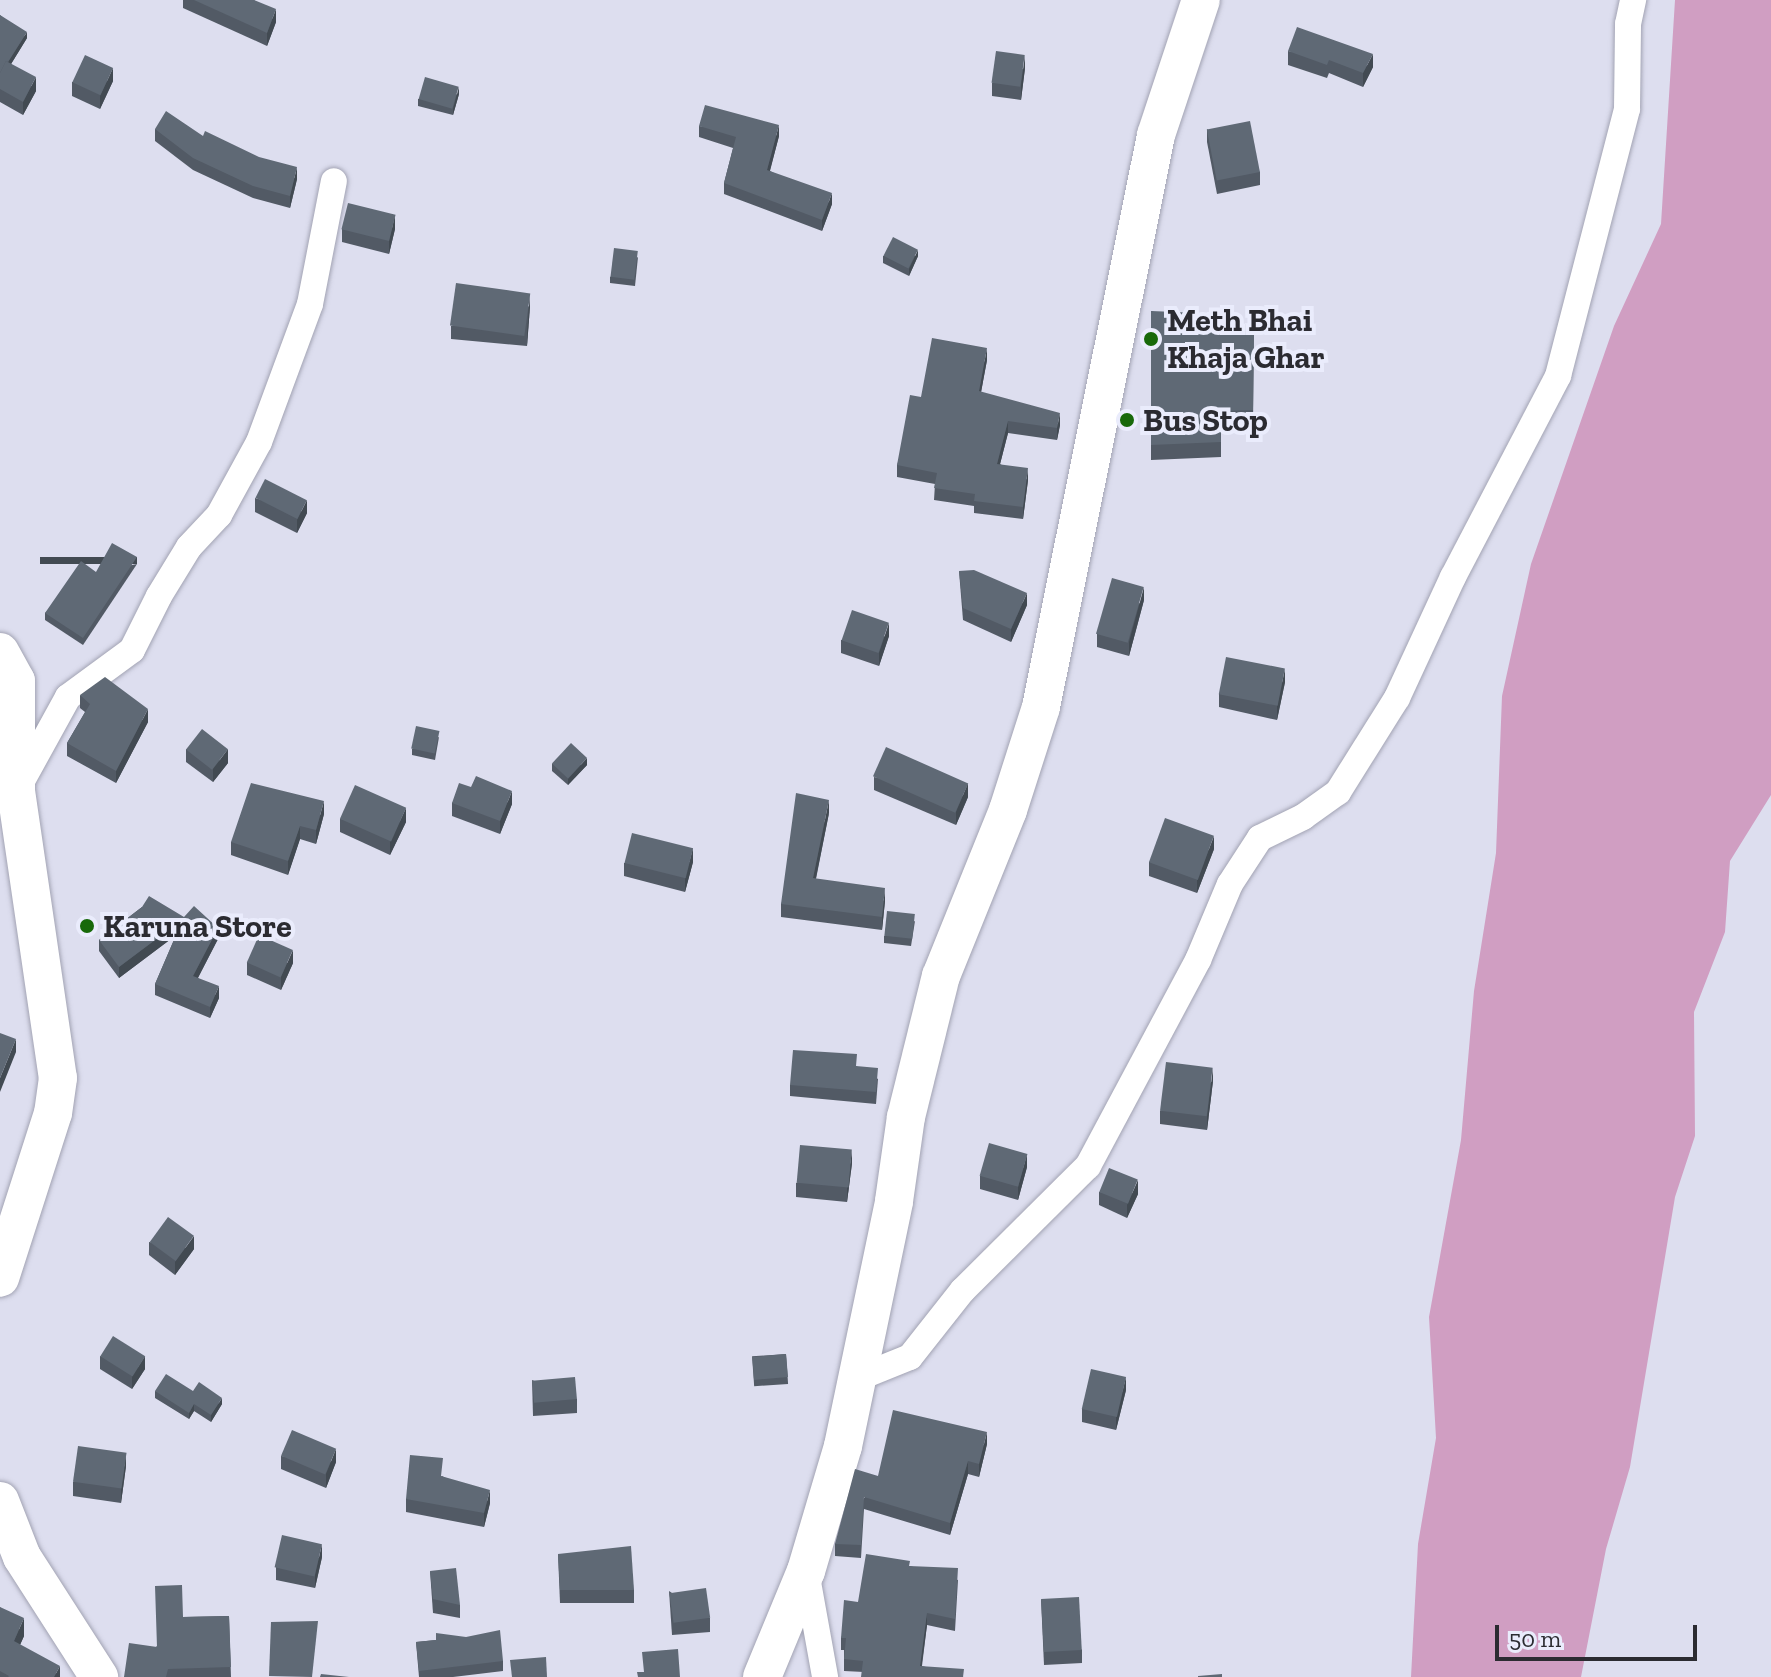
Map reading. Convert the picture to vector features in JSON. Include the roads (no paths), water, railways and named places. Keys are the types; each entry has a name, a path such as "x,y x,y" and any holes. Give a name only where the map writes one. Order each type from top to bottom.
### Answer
{"main road":[{"path":"762,1677 806,1571 858,1378 906,1117 941,976 1008,810 1041,707 1156,135 1201,0"},
{"path":"0,652 16,681 16,791 58,1078 53,1113 0,1278"},
{"path":"0,1501 22,1557 99,1677"}],"street":[{"path":"858,1378 910,1357 963,1290 1088,1166 1198,960 1230,884 1260,838 1303,817 1338,792 1397,698 1453,577 1558,376 1627,109 1633,0"},
{"path":"16,791 68,697 132,650 159,596 189,547 219,515 259,442 310,304 334,181"},
{"path":"806,1571 825,1658 825,1677"}],"place":[{"name":"Meth Bhai Khaja Ghar","path":"1151,339"},
{"name":"Bus Stop","path":"1127,420"},
{"name":"Karuna Store","path":"87,926"}]}
